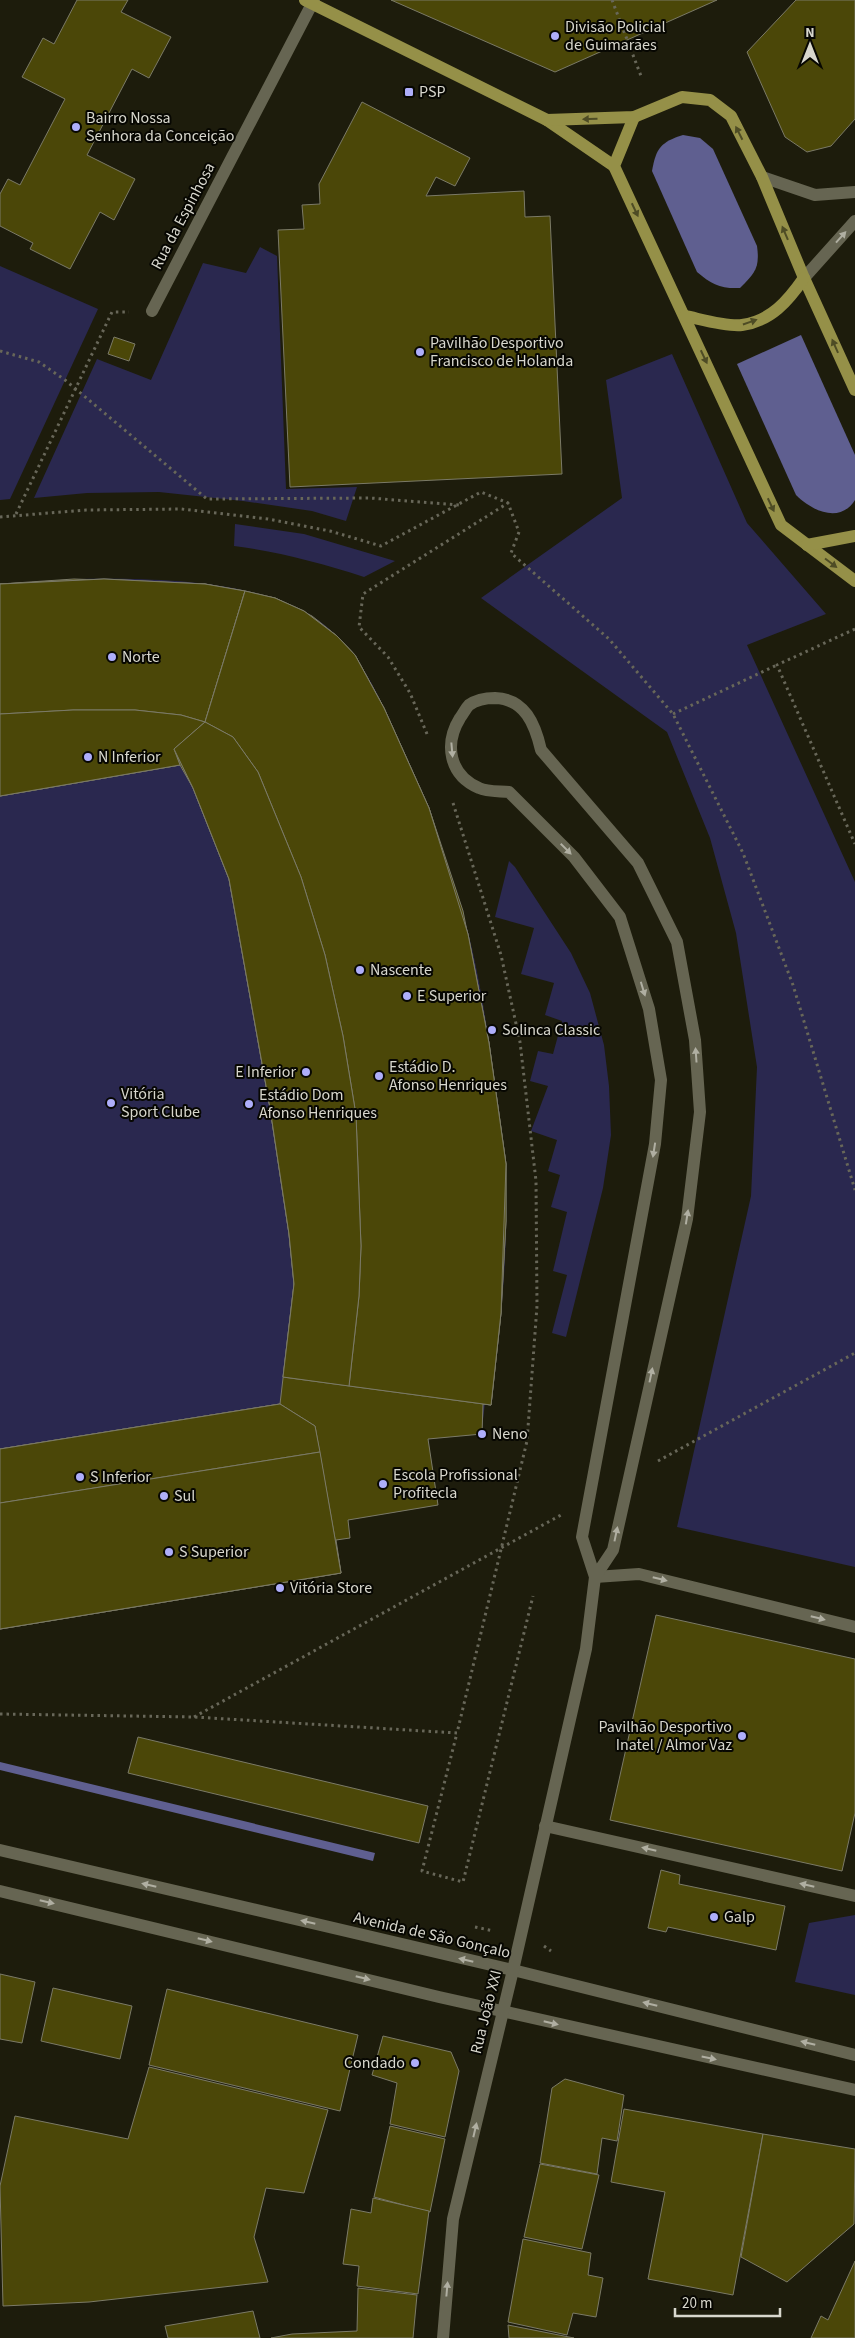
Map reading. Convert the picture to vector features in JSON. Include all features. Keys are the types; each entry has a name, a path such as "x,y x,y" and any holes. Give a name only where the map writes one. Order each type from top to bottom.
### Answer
{"main road":[{"path":"310,1 547,120 614,166 781,525 855,581"},
{"path":"547,120 634,117 682,96 710,100 731,116 762,177 804,278 855,390"},
{"path":"614,166 634,117"},
{"path":"685,316 741,326 770,316 788,302 804,278"},
{"path":"807,545 855,536"}],"street":[{"name":"Rua da Espinhosa","path":"152,311 310,1"},
{"path":"762,177 815,195 855,192"},
{"path":"804,278 855,221"},
{"path":"486,698 508,699 521,707 537,735 541,750 638,863 677,942 695,1040 700,1112 687,1219 612,1550 595,1577 582,1537 655,1144 661,1080 649,1009 620,917 574,857 509,792 480,789 464,780 454,765 450,746 454,728 468,706 486,698"},
{"path":"595,1577 639,1574 855,1627"},
{"name":"Rua João XXI","path":"443,2338 453,2219 513,1970 586,1650 595,1577"},
{"path":"545,1826 855,1896"},
{"name":"Avenida de São Gonçalo","path":"0,1850 513,1970 855,2055"},
{"path":"0,1891 503,2012 855,2090"}],"path":[{"path":"612,0 641,76"},
{"path":"16,514 112,312 152,311"},
{"path":"0,350 39,362 76,389 207,499 370,498 459,504"},
{"path":"428,736 410,693 388,657 359,626 363,594 508,503"},
{"path":"673,714 855,629"},
{"path":"777,665 855,844"},
{"path":"451,796 501,955 520,1042 536,1181 537,1306 527,1441 422,1872 463,1882 533,1596"},
{"path":"655,1463 855,1353"},
{"path":"194,1717 568,1511"},
{"path":"0,1714 194,1717 457,1733"},
{"path":"475,1927 494,1931"}],"shaded area":[{"path":"260,247 277,256 286,489 357,487 346,521 312,511 159,492 87,493 34,498 97,359 151,380 203,263 246,273"},
{"path":"0,266 98,309 10,499 0,500"},
{"path":"672,354 747,523 826,614 747,645 855,882 855,1567 677,1527 751,1196 757,1067 736,933 710,838 667,732 481,598 622,498 606,380"},
{"path":"235,524 304,534 395,561 364,577 300,558 234,546"},
{"name":"Estádio Dom Afonso Henriques","path":"74,579 163,580 195,583 257,593 285,602 309,614 342,641 366,674 385,710 427,808 456,889 473,952 485,1016 503,1149 506,1183 504,1277 501,1313 487,1389 482,1434 428,1439 438,1505 348,1520 350,1538 336,1540 341,1573 0,1629 0,584"},
{"path":"509,861 515,867 571,953 590,993 604,1045 609,1086 611,1135 603,1188 566,1337 552,1333 567,1275 553,1271 567,1212 551,1207 560,1175 548,1171 557,1140 531,1131 548,1086 530,1081 538,1051 553,1054 562,1021 545,1015 554,983 521,974 534,928 495,917"},
{"path":"855,1915 855,1995 795,1982 809,1923"}],"water":[{"path":"683,135 700,138 713,149 757,246 758,260 755,270 740,288 727,288 717,285 697,272 652,171 655,157 661,147 669,140"},
{"path":"801,335 855,455 855,500 842,512 834,513 818,510 796,495 737,364"},
{"path":"0,1762 375,1853 373,1861 0,1770"}],"building":[{"name":"Bairro Nossa Senhora da Conceição","path":"77,0 128,0 121,12 171,37 149,78 132,69 87,155 135,179 114,220 100,212 70,269 30,249 33,243 0,226 0,194 8,179 20,185 65,99 22,77 43,38 54,44"},
{"name":"Divisão Policial de Guimarães","path":"391,0 717,0 555,72"},
{"path":"796,0 855,0 855,119 831,146 807,152 785,137 747,52"},
{"name":"Pavilhão Desportivo Francisco de Holanda","path":"362,102 470,158 455,186 436,177 426,196 524,191 525,217 550,216 562,474 290,487 278,230 304,229 302,205 320,204 319,184"},
{"path":"114,337 135,344 129,361 108,354"},
{"name":"Estádio Dom Afonso Henriques","path":"74,579 205,584 275,598 312,616 337,636 355,655 384,708 429,808 468,934 489,1043 506,1164 506,1221 501,1313 491,1405 483,1404 482,1434 428,1439 438,1505 348,1520 350,1538 336,1540 341,1573 0,1629 0,1449 280,1404 294,1284 289,1234 270,1108 229,879 193,788 180,765 0,796 0,584"},
{"name":"Norte","path":"104,579 205,584 245,591 205,722 174,749 180,765 0,796 0,584"},
{"name":"Norte","path":"104,579 205,584 245,591 205,722 181,715 135,710 73,710 0,714 0,584"},
{"name":"Nascente","path":"245,591 275,598 304,611 337,636 355,655 384,708 429,808 463,911 489,1043 506,1164 506,1221 501,1313 491,1405 283,1377 294,1284 289,1234 270,1108 229,879 193,788 174,749 205,722"},
{"name":"Nascente","path":"245,591 275,598 304,611 337,636 355,655 384,708 429,808 468,934 489,1043 506,1164 501,1313 491,1405 349,1386 359,1296 361,1246 356,1115 343,1036 325,955 301,877 258,772 233,737 205,722"},
{"name":"N Inferior","path":"73,710 135,710 181,715 205,722 174,749 180,765 0,796 0,714"},
{"name":"E Inferior","path":"205,722 233,737 258,772 301,877 325,955 343,1036 356,1115 361,1246 359,1296 349,1386 283,1377 294,1284 289,1234 270,1108 229,879 193,788 174,749"},
{"name":"Sul","path":"280,1404 315,1426 341,1573 0,1629 0,1449"},
{"name":"S Inferior","path":"280,1404 315,1426 320,1452 0,1503 0,1449"},
{"name":"Sul","path":"320,1452 341,1573 0,1629 0,1503"},
{"name":"Pavilhão Desportivo Inatel / Almor Vaz","path":"656,1615 855,1659 855,1813 842,1871 610,1820"},
{"path":"138,1737 428,1806 419,1843 128,1773"},
{"path":"661,1870 680,1875 679,1884 785,1906 776,1950 668,1927 666,1932 648,1928"},
{"path":"0,1974 35,1982 22,2043 0,2039"},
{"path":"53,1988 132,2006 120,2059 41,2041"},
{"path":"167,1989 358,2035 340,2111 149,2065"},
{"path":"383,2036 451,2052 459,2071 445,2137 390,2124 397,2083 372,2075"},
{"path":"149,2067 328,2110 304,2193 266,2188 254,2237 268,2282 89,2302 3,2306 0,2186 15,2116 128,2139"},
{"path":"565,2079 624,2095 617,2141 602,2138 597,2174 540,2163 552,2088"},
{"path":"624,2109 763,2134 733,2295 648,2279 665,2192 611,2182"},
{"path":"390,2126 445,2139 430,2212 374,2197"},
{"path":"763,2134 855,2149 854,2224 787,2282 741,2257"},
{"path":"540,2164 599,2175 582,2249 524,2237"},
{"path":"373,2198 429,2211 418,2294 357,2286 359,2266 343,2264 351,2209 371,2213"},
{"path":"523,2239 591,2253 588,2275 603,2278 596,2317 573,2313 567,2335 508,2322"},
{"path":"855,2261 855,2338 811,2338 821,2316 828,2320"},
{"path":"358,2288 417,2295 413,2338 271,2338 292,2334 357,2331"},
{"path":"253,2311 260,2338 168,2338 165,2326"},
{"path":"508,2325 574,2338 509,2338"}],"place":[{"name":"Divisão Policial de Guimarães","path":"555,36"},
{"name":"PSP","path":"409,92"},
{"name":"Bairro Nossa Senhora da Conceição","path":"76,127"},
{"name":"Pavilhão Desportivo Francisco de Holanda","path":"420,352"},
{"name":"Norte","path":"112,657"},
{"name":"N Inferior","path":"88,757"},
{"name":"Nascente","path":"360,970"},
{"name":"E Superior","path":"407,996"},
{"name":"Solinca Classic","path":"492,1030"},
{"name":"E Inferior","path":"306,1072"},
{"name":"Estádio D. Afonso Henriques","path":"379,1076"},
{"name":"Vitória Sport Clube","path":"111,1103"},
{"name":"Estádio Dom Afonso Henriques","path":"249,1104"},
{"name":"Neno","path":"482,1434"},
{"name":"S Inferior","path":"80,1477"},
{"name":"Escola Profissional Profitecla","path":"383,1484"},
{"name":"Sul","path":"164,1496"},
{"name":"S Superior","path":"169,1552"},
{"name":"Vitória Store","path":"280,1588"},
{"name":"Pavilhão Desportivo Inatel / Almor Vaz","path":"742,1736"},
{"name":"Galp","path":"714,1917"},
{"name":"Condado","path":"415,2063"}]}
